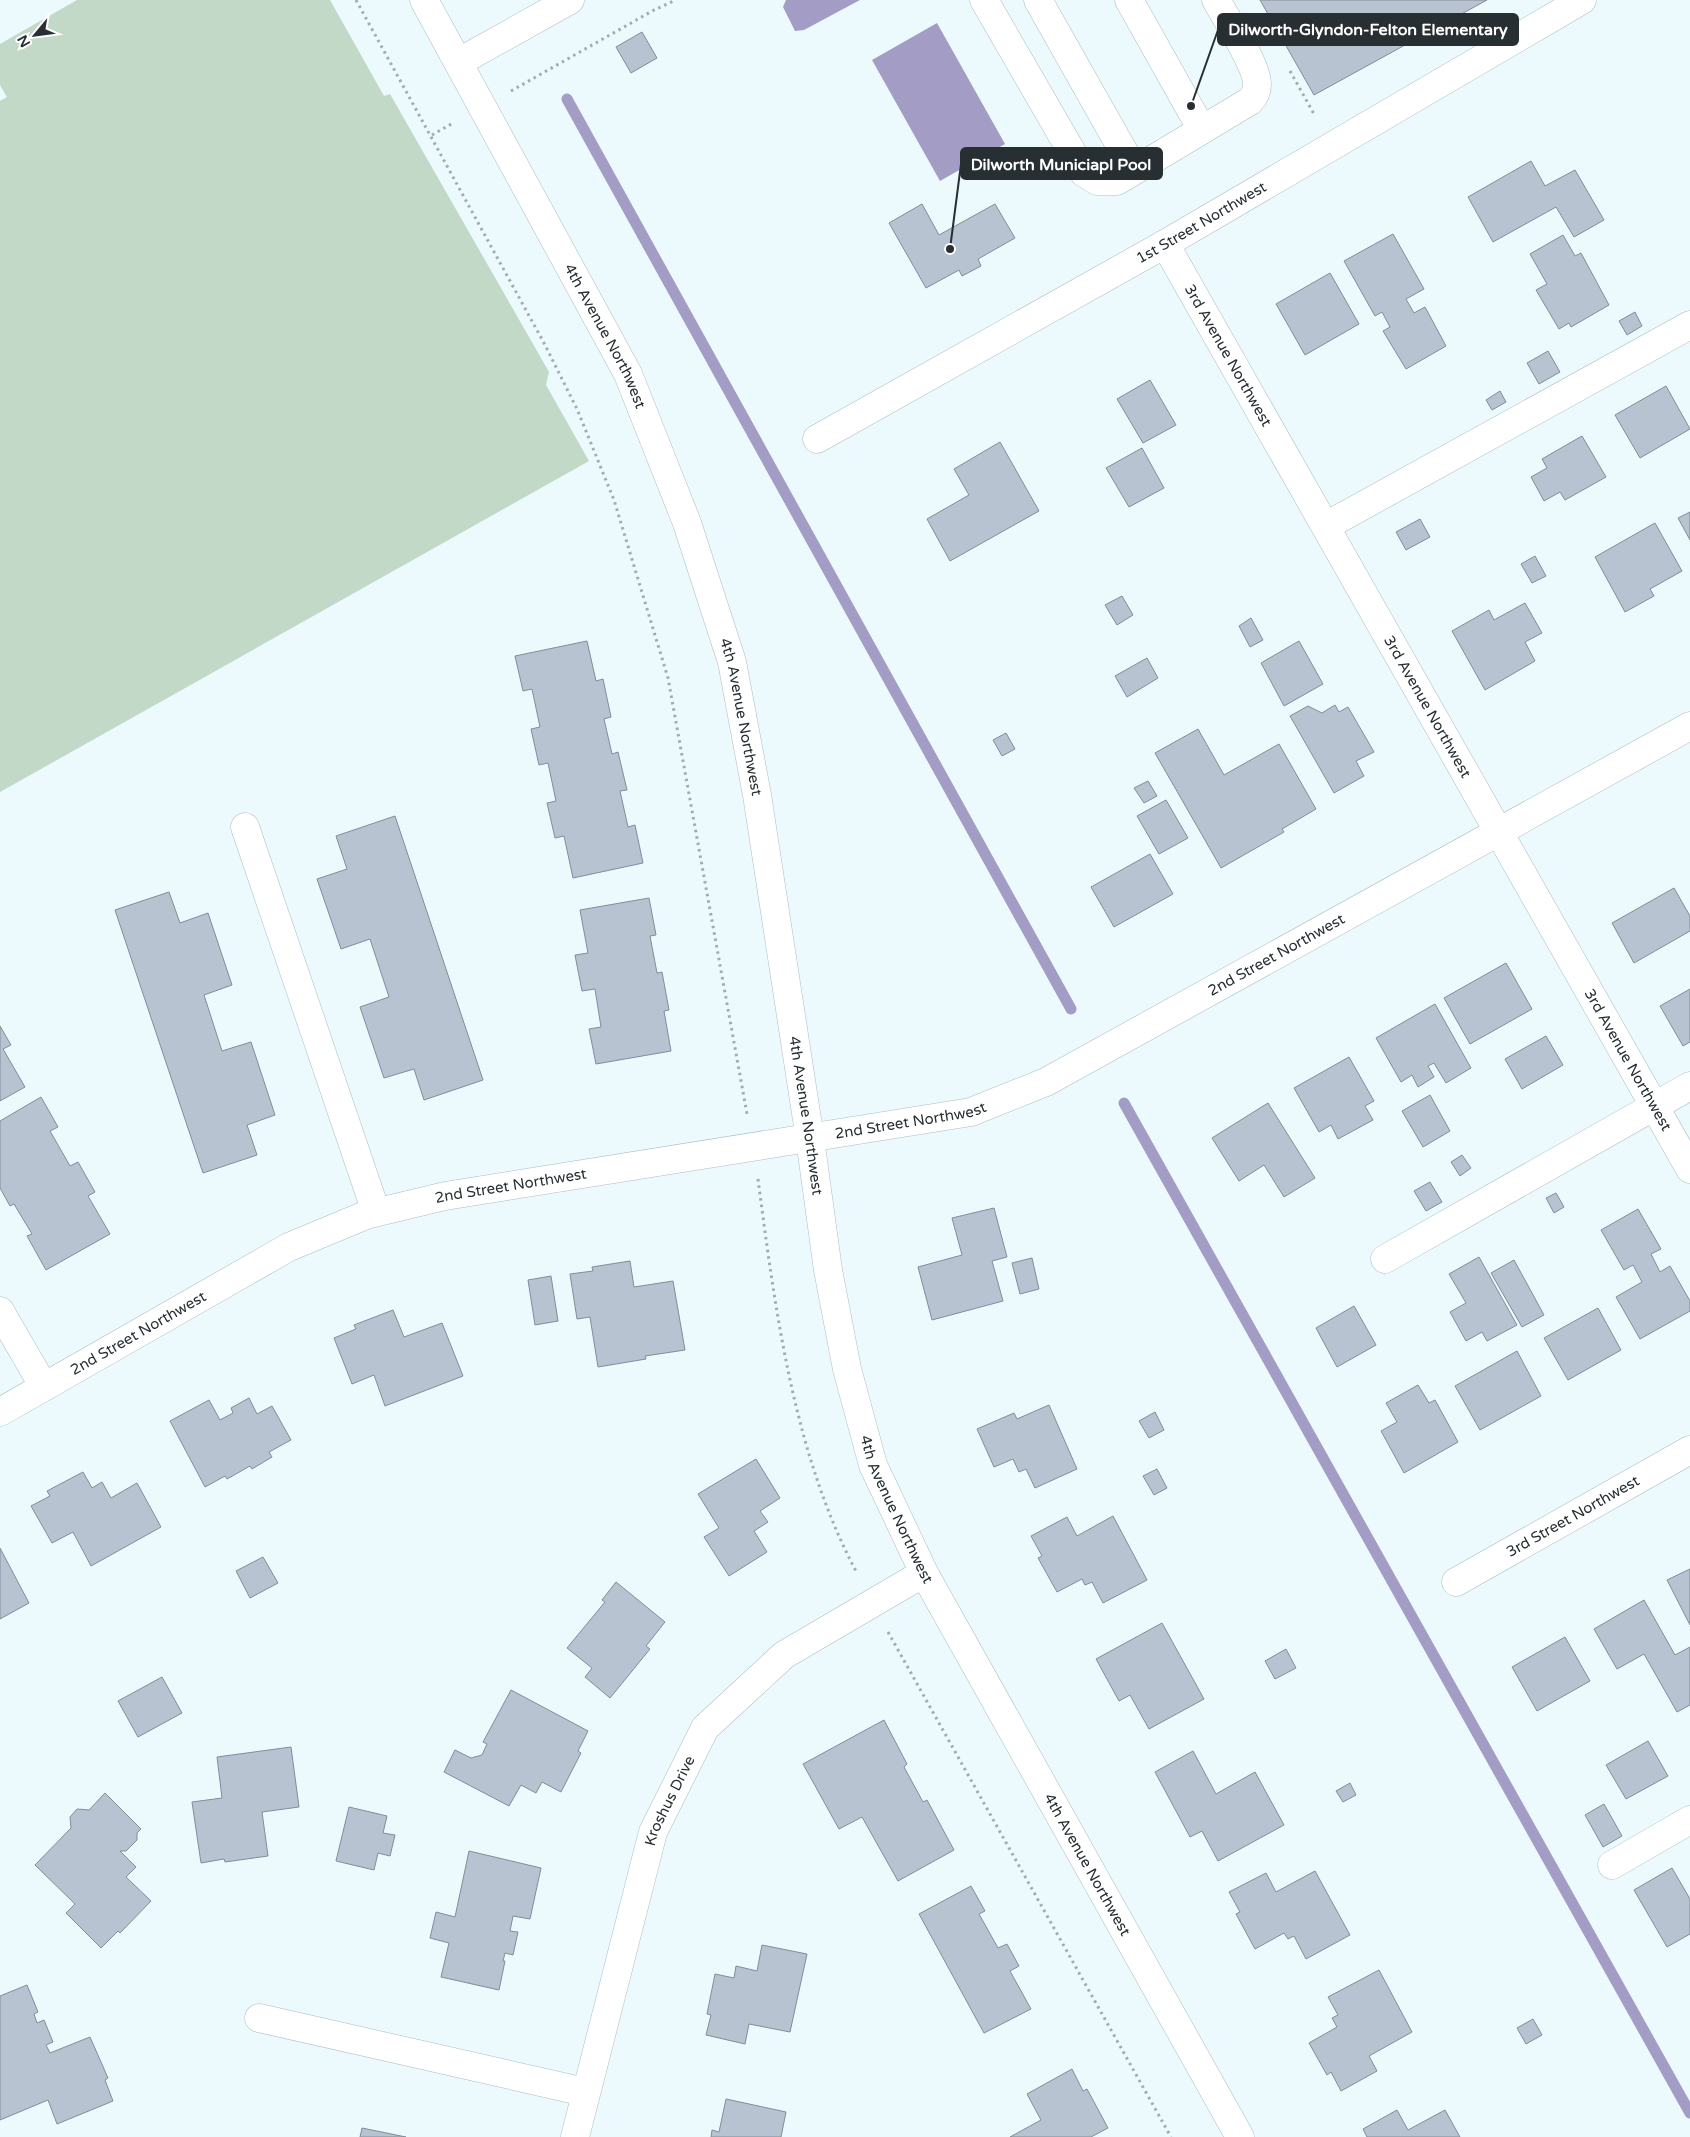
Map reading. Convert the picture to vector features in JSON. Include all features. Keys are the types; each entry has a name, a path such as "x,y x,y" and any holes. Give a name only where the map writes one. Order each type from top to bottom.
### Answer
{"street":[{"name":"4th Avenue Northwest","path":"424,0 628,374 687,523 732,662 757,795 810,1139 828,1270 847,1369 873,1464 924,1573 1240,2137"},
{"path":"459,62 570,0"},
{"path":"984,0 1084,173 1097,181 1116,181 1250,102 1257,94 1258,82 1252,66 1216,0"},
{"path":"1038,0 1134,170"},
{"path":"1129,0 1202,130"},
{"name":"1st Street Northwest","path":"817,439 1165,244 1582,0"},
{"name":"3rd Avenue Northwest","path":"1165,244 1690,1169"},
{"path":"1326,526 1690,325"},
{"name":"2nd Street Northwest","path":"0,1412 289,1247 376,1212 445,1196 970,1112 1046,1082 1690,726"},
{"path":"245,827 376,1212"},
{"path":"1385,1259 1690,1086"},
{"path":"0,1311 44,1387"},
{"name":"3rd Street Northwest","path":"1456,1582 1690,1450"},
{"name":"Kroshus Drive","path":"575,2137 584,2092 653,1832 705,1728 784,1656 924,1573"},
{"path":"1612,1865 1690,1820"},
{"path":"258,2018 584,2092"}],"path":[{"path":"356,0 432,135 573,401 614,500 668,678 754,1148 770,1269 801,1427 818,1482 852,1564 873,1603 1171,2137"},
{"path":"432,135 654,10 676,0"}],"green space":[{"path":"77,0 330,0 384,96 390,94 549,372 546,385 589,461 0,792 0,101 7,97 0,85 0,44"}],"shaded area":[{"path":"786,0 860,0 804,30 795,31 783,7"},
{"path":"937,23 1005,144 940,181 872,60"}],"building":[{"path":"1260,0 1487,0 1314,95"},
{"path":"642,32 657,58 631,73 616,47"},
{"path":"1531,161 1545,186 1575,170 1604,220 1574,237 1556,207 1493,242 1468,197"},
{"path":"922,204 939,235 995,204 1015,238 978,259 981,266 962,276 959,270 926,288 889,223"},
{"path":"1393,234 1424,289 1406,299 1414,313 1425,307 1446,346 1406,369 1383,331 1390,327 1382,312 1375,316 1344,261"},
{"path":"1563,235 1575,256 1581,253 1609,305 1571,327 1569,323 1559,329 1536,290 1547,284 1530,254"},
{"path":"1330,273 1359,324 1305,355 1276,304"},
{"path":"1635,312 1642,326 1627,335 1619,321"},
{"path":"1548,351 1560,372 1539,384 1527,363"},
{"path":"1150,380 1176,425 1143,443 1117,399"},
{"path":"1666,386 1690,429 1640,458 1615,415"},
{"path":"1500,391 1506,402 1492,410 1486,400"},
{"path":"1582,436 1606,477 1565,500 1560,492 1544,501 1531,477 1547,468 1542,459"},
{"path":"1000,442 1039,511 950,561 927,519 969,495 954,469"},
{"path":"1142,448 1164,488 1129,507 1106,468"},
{"path":"1690,512 1690,540 1678,518"},
{"path":"1420,519 1430,537 1406,550 1396,532"},
{"path":"1655,523 1682,571 1650,589 1654,596 1625,612 1595,557"},
{"path":"1535,556 1546,576 1532,583 1521,564"},
{"path":"1122,596 1133,615 1117,625 1105,605"},
{"path":"1525,603 1542,633 1525,642 1535,661 1485,690 1452,631 1489,610 1494,620"},
{"path":"1251,618 1263,640 1250,647 1239,626"},
{"path":"587,641 596,681 603,679 611,717 604,719 612,754 618,752 627,790 620,791 628,827 635,825 643,863 573,878 564,836 555,838 547,803 556,801 548,763 539,765 531,729 540,727 532,689 523,691 515,656"},
{"path":"1299,641 1323,684 1284,706 1261,663"},
{"path":"1147,658 1158,678 1127,697 1115,676"},
{"path":"1335,705 1339,712 1348,707 1374,752 1356,761 1364,776 1334,793 1290,716 1308,706 1322,713"},
{"path":"1198,729 1224,775 1279,744 1316,809 1282,829 1284,832 1221,868 1155,753"},
{"path":"1006,733 1015,749 1002,756 993,740"},
{"path":"1148,781 1157,796 1144,803 1134,788"},
{"path":"1166,800 1188,838 1159,854 1137,816"},
{"path":"395,816 483,1080 424,1100 414,1069 384,1078 360,1007 389,997 370,939 341,949 317,879 347,869 336,836"},
{"path":"1150,854 1173,894 1114,927 1091,887"},
{"path":"1674,888 1690,916 1690,931 1634,963 1612,923"},
{"path":"169,892 180,923 208,913 232,985 204,995 222,1051 251,1042 275,1115 247,1125 257,1155 203,1173 115,910"},
{"path":"649,898 656,935 650,936 657,973 662,972 669,1010 664,1011 671,1051 596,1064 589,1029 601,1027 595,989 582,991 575,955 588,953 580,910"},
{"path":"1506,963 1532,1009 1470,1044 1444,998"},
{"path":"1690,989 1690,1042 1683,1046 1660,1006"},
{"path":"1435,1004 1471,1068 1446,1083 1434,1063 1428,1066 1434,1077 1418,1087 1412,1075 1401,1082 1376,1038"},
{"path":"0,1026 11,1045 3,1049 25,1087 0,1101"},
{"path":"1546,1036 1563,1065 1522,1089 1505,1059"},
{"path":"1349,1057 1374,1101 1365,1106 1373,1120 1338,1139 1331,1125 1319,1132 1294,1088"},
{"path":"1430,1095 1450,1131 1423,1147 1402,1111"},
{"path":"41,1097 58,1127 50,1131 70,1166 78,1162 95,1192 88,1196 110,1234 46,1270 27,1236 32,1234 14,1204 10,1206 0,1188 0,1121"},
{"path":"1268,1103 1315,1178 1284,1197 1264,1165 1239,1181 1212,1138"},
{"path":"1462,1155 1471,1168 1460,1176 1451,1162"},
{"path":"1430,1182 1442,1202 1426,1211 1414,1191"},
{"path":"1556,1193 1564,1207 1554,1213 1546,1198"},
{"path":"994,1208 1007,1257 992,1261 1003,1301 932,1320 918,1267 962,1255 952,1218"},
{"path":"1638,1209 1661,1249 1651,1254 1660,1272 1670,1266 1690,1301 1690,1311 1640,1339 1616,1297 1642,1282 1633,1265 1624,1270 1601,1230"},
{"path":"1479,1257 1517,1325 1487,1341 1482,1332 1466,1341 1450,1312 1466,1303 1449,1274"},
{"path":"1032,1258 1039,1289 1020,1294 1012,1263"},
{"path":"1514,1260 1544,1315 1522,1327 1491,1273"},
{"path":"630,1261 634,1287 673,1281 685,1350 645,1356 646,1359 598,1367 590,1317 577,1319 570,1274 593,1271 592,1267"},
{"path":"551,1276 558,1321 535,1325 528,1280"},
{"path":"1354,1306 1376,1345 1337,1367 1316,1328"},
{"path":"1598,1308 1621,1350 1568,1380 1544,1338"},
{"path":"393,1310 404,1337 442,1323 463,1376 385,1406 374,1375 352,1384 334,1338 356,1329 354,1325"},
{"path":"1517,1351 1541,1396 1480,1430 1455,1386"},
{"path":"1418,1385 1429,1403 1435,1400 1458,1442 1404,1473 1381,1431 1397,1422 1386,1403"},
{"path":"249,1398 257,1414 272,1406 291,1440 269,1452 272,1457 252,1469 250,1466 227,1479 225,1476 205,1487 170,1421 209,1400 220,1420 233,1413 231,1408"},
{"path":"1049,1405 1077,1469 1035,1488 1026,1469 1019,1472 1013,1459 994,1467 977,1429 1014,1413 1017,1419"},
{"path":"1155,1412 1164,1430 1149,1438 1139,1421"},
{"path":"756,1459 780,1498 760,1511 768,1522 754,1531 767,1552 729,1576 704,1537 719,1528 698,1494"},
{"path":"1157,1469 1167,1488 1154,1495 1143,1476"},
{"path":"83,1472 92,1488 102,1482 111,1498 137,1483 161,1527 91,1566 73,1532 52,1543 31,1506 50,1496 47,1491"},
{"path":"1113,1516 1147,1580 1103,1603 1092,1582 1085,1585 1082,1579 1057,1592 1038,1558 1042,1556 1031,1536 1067,1517 1077,1536"},
{"path":"0,1548 29,1603 0,1619"},
{"path":"263,1557 278,1583 250,1598 236,1571"},
{"path":"1690,1569 1690,1625 1667,1580"},
{"path":"616,1582 665,1622 646,1646 650,1649 610,1698 585,1677 592,1668 567,1648 605,1602 602,1600"},
{"path":"1644,1600 1675,1655 1690,1647 1690,1705 1677,1712 1644,1654 1617,1669 1594,1629"},
{"path":"1162,1623 1204,1699 1149,1729 1130,1695 1119,1701 1096,1659"},
{"path":"1565,1637 1590,1681 1537,1711 1512,1667"},
{"path":"1286,1649 1296,1668 1275,1679 1265,1661"},
{"path":"162,1677 182,1713 138,1737 118,1701"},
{"path":"511,1690 588,1731 578,1751 581,1753 561,1792 542,1782 536,1793 521,1785 509,1806 444,1772 455,1750 471,1758 482,1755 487,1744 483,1742"},
{"path":"884,1720 907,1764 904,1767 923,1802 927,1800 954,1850 898,1881 862,1817 839,1829 803,1764"},
{"path":"1648,1741 1668,1776 1626,1799 1606,1765"},
{"path":"291,1747 299,1807 262,1812 268,1856 225,1862 224,1859 201,1863 192,1802 222,1798 217,1757"},
{"path":"1193,1751 1216,1794 1255,1772 1284,1825 1218,1861 1202,1831 1190,1837 1155,1772"},
{"path":"1350,1783 1356,1795 1343,1802 1336,1791"},
{"path":"105,1793 141,1829 137,1833 137,1840 126,1851 120,1851 136,1867 126,1877 151,1901 120,1933 118,1931 101,1948 66,1913 75,1904 35,1865 71,1828 70,1817 77,1809 89,1810"},
{"path":"1604,1804 1622,1836 1603,1847 1585,1815"},
{"path":"349,1807 387,1816 383,1833 395,1835 390,1856 378,1853 374,1870 336,1861"},
{"path":"469,1851 541,1868 530,1919 513,1916 510,1931 518,1932 513,1955 505,1953 499,1990 441,1977 449,1943 430,1938 436,1912 455,1917"},
{"path":"1672,1868 1690,1899 1690,1934 1667,1947 1634,1890"},
{"path":"1315,1871 1350,1935 1306,1959 1294,1936 1288,1939 1284,1933 1255,1949 1236,1914 1240,1912 1229,1892 1266,1873 1276,1892"},
{"path":"971,1886 985,1911 979,1914 998,1948 1007,1944 1019,1966 1010,1971 1031,2009 984,2033 919,1914"},
{"path":"762,1945 807,1954 790,2032 749,2024 745,2044 706,2035 711,2015 707,2014 715,1974 734,1978 736,1966 757,1971"},
{"path":"1379,1970 1412,2032 1369,2056 1377,2071 1341,2091 1331,2072 1327,2075 1309,2043 1337,2027 1332,2018 1338,2015 1328,1997"},
{"path":"27,1985 38,2012 34,2014 37,2023 44,2020 53,2042 46,2045 50,2053 90,2037 108,2078 105,2080 113,2101 57,2124 48,2100 0,2120 0,1996"},
{"path":"1533,2019 1542,2035 1526,2044 1517,2028"},
{"path":"1072,2069 1083,2091 1087,2089 1108,2128 1091,2137 1010,2137 1041,2120 1027,2094"},
{"path":"726,2099 786,2112 781,2137 711,2137 712,2130 719,2132"},
{"path":"1397,2110 1408,2130 1445,2110 1460,2137 1367,2137 1363,2129"},
{"path":"362,2128 406,2137 360,2137"}],"waterway":[{"path":"567,99 1071,1009"},
{"path":"1124,1103 1690,2113"}],"place":[{"name":"Dilworth-Glyndon-Felton Elementary","path":"1191,106"},
{"name":"Dilworth Municiapl Pool","path":"950,249"}]}
